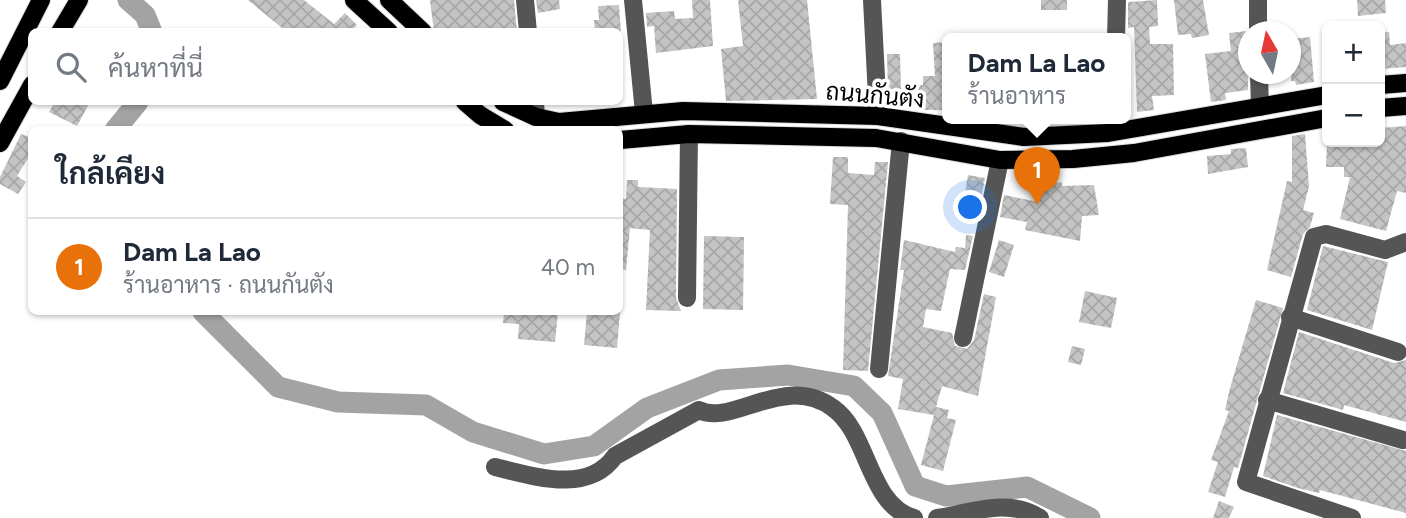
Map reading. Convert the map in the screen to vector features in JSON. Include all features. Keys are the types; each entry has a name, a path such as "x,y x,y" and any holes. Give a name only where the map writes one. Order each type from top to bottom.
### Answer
{"main road":[{"path":"0,81 41,0"},
{"path":"62,28 79,0"},
{"path":"354,0 384,28"},
{"path":"389,0 419,28"},
{"path":"1385,85 1406,83"},
{"path":"0,143 28,92"},
{"name":"ถนนกันตัง","path":"514,105 536,109 559,122 644,113 878,116 1024,137 1108,126 1130,130 1322,96"},
{"path":"468,105 499,126"},
{"path":"505,126 509,105"},
{"path":"1385,108 1406,106"},
{"path":"729,113 729,135"},
{"name":"ถนนกันตัง","path":"623,140 689,134 901,141 1000,160 1073,159 1134,153 1322,119"},
{"path":"931,146 935,124"},
{"path":"1130,130 1134,153"}],"street":[{"path":"525,0 528,28"},
{"path":"633,0 644,113"},
{"path":"872,0 878,116"},
{"path":"1116,33 1117,0"},
{"path":"1258,0 1258,21"},
{"path":"1259,84 1260,107"},
{"path":"687,298 689,134"},
{"path":"879,369 901,141"},
{"path":"963,338 1000,160"},
{"path":"1352,518 1246,482 1314,237 1326,234 1385,250 1406,242"},
{"path":"1290,317 1398,352"},
{"path":"495,467 554,480 574,480 607,468 615,456 699,410 718,414 785,396 804,395 835,408 858,441 884,496 905,515 914,518"},
{"path":"1268,400 1404,440"},
{"path":"937,518 972,509 989,510 1004,506 1031,512 1040,518"}],"building":[{"path":"248,0 304,0 334,24 345,13 357,25 354,28 282,28"},
{"path":"430,0 514,0 517,28 434,28"},
{"path":"536,0 559,0 560,9 538,13"},
{"path":"692,0 710,0 713,46 656,53 654,26 647,27 646,13 674,11 675,19 693,18"},
{"path":"738,0 807,0 817,99 726,101 721,49 743,46"},
{"path":"1041,0 1067,0 1067,10 1041,10"},
{"path":"1157,0 1158,26 1149,27 1150,44 1173,44 1174,95 1152,96 1154,110 1137,112 1134,27 1128,28 1128,2"},
{"path":"1174,0 1203,0 1209,35 1192,38 1191,34 1178,35"},
{"path":"1357,0 1385,0 1386,13 1358,16"},
{"path":"619,5 621,28 595,28 594,20 599,20 598,6"},
{"path":"1238,32 1238,84 1248,84 1248,90 1225,93 1226,100 1211,102 1205,54 1231,51 1229,33"},
{"path":"1385,32 1389,32 1390,45 1406,43 1406,67 1385,69"},
{"path":"1310,37 1314,82 1296,85 1301,84 1301,38"},
{"path":"942,42 942,110 924,110 924,104 908,105 907,86 923,85 923,76 935,76 933,43"},
{"path":"887,54 900,54 901,89 888,89"},
{"path":"53,105 88,105 77,126 49,112"},
{"path":"1406,126 1406,193 1397,191 1386,231 1340,219 1350,177 1344,177 1344,167 1326,167 1327,147 1385,147 1385,128"},
{"path":"21,134 28,137 28,158 17,176 26,182 18,194 0,184 0,177"},
{"path":"1305,134 1309,186 1303,210 1314,213 1310,227 1303,234 1291,277 1267,270 1287,181 1292,182 1292,136"},
{"path":"1246,148 1248,167 1208,174 1207,156 1231,154 1231,149"},
{"path":"833,157 848,157 848,173 874,175 875,162 888,162 868,371 843,370 848,205 830,204"},
{"path":"968,175 985,178 980,202 964,199"},
{"path":"627,180 638,180 638,187 677,189 676,298 681,311 646,310 650,230 630,228 626,270 623,270 623,198 626,199"},
{"path":"1062,182 1062,186 1094,185 1099,215 1082,216 1080,241 1025,230 1027,222 1000,217 1004,195 1039,202 1038,184"},
{"path":"966,235 973,236 965,270 950,269 941,311 926,309 923,327 952,333 955,346 967,349 974,340 984,294 996,297 978,396 942,386 936,407 949,410 947,418 956,420 943,471 921,465 934,415 898,409 903,379 888,376 904,270 900,270 904,240 955,252 956,247 965,248"},
{"path":"704,236 744,237 743,310 703,309"},
{"path":"999,240 1014,245 1004,277 989,272"},
{"path":"1323,246 1388,262 1372,330 1307,310"},
{"path":"1085,291 1117,298 1111,328 1079,322"},
{"path":"1256,300 1283,308 1238,468 1234,467 1225,497 1208,492 1218,462 1211,460 1229,411 1225,410 1230,388"},
{"path":"504,315 558,315 555,342 518,339 519,324 503,323"},
{"path":"587,315 620,315 617,348 584,345"},
{"path":"1299,332 1394,363 1406,360 1406,422 1344,405 1343,410 1283,393"},
{"path":"1072,346 1085,349 1081,365 1068,362"},
{"path":"1277,415 1406,451 1406,513 1320,490 1319,493 1298,488 1263,476"},
{"path":"1219,501 1234,507 1229,518 1213,518"}],"waterway":[{"path":"128,0 145,15 150,28"},
{"path":"118,126 136,105"},
{"path":"206,315 278,387 338,402 426,405 473,432 544,454 594,446 647,408 719,380 788,375 854,386 882,413 915,486 946,496 1027,487 1090,518"}],"place":[{"name":"Dam La Lao","path":"1037,205"}]}
